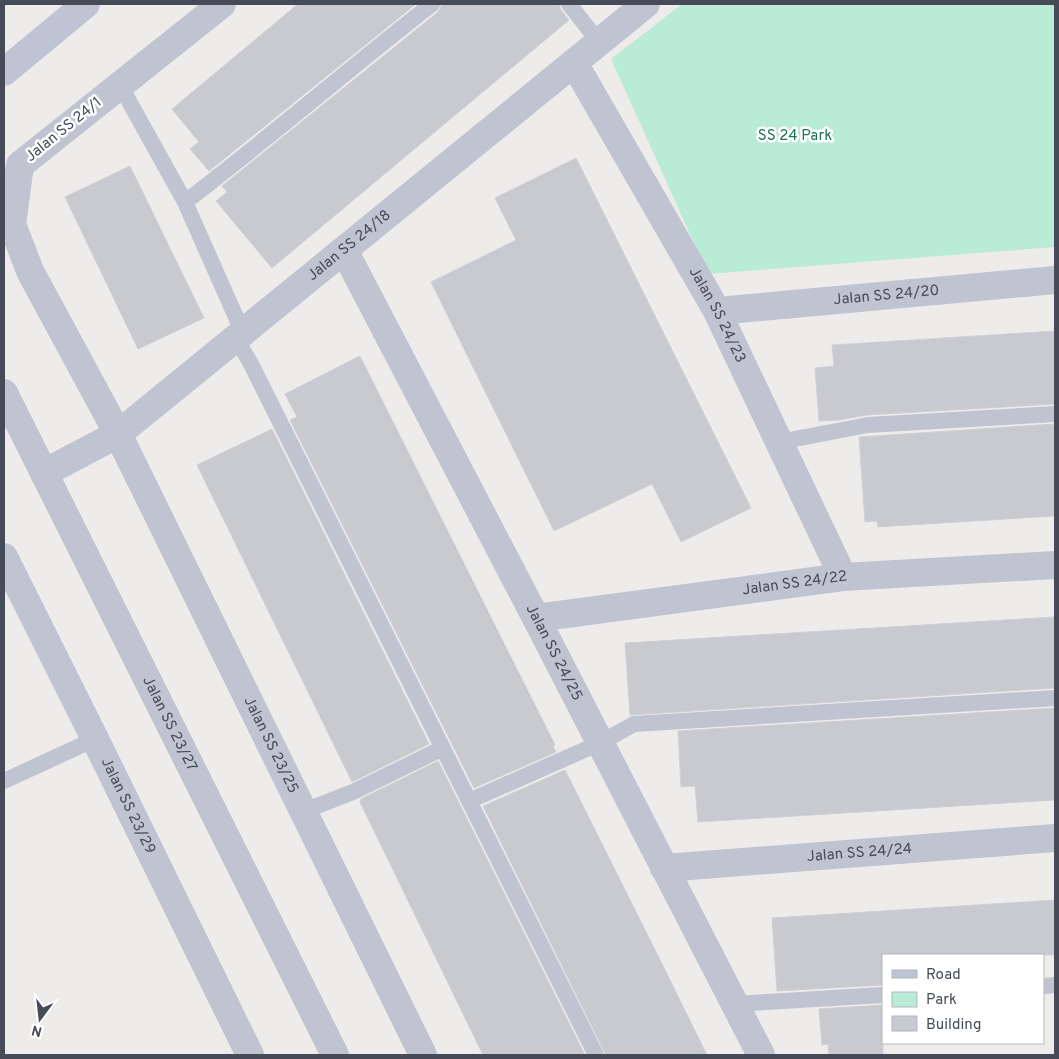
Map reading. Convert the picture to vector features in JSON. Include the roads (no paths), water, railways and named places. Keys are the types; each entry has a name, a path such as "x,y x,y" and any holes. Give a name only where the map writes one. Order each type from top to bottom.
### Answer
{"main road":[{"path":"4,72 86,4"}],"street":[{"name":"Jalan SS 24/1","path":"118,434 30,271 12,224 20,165 222,4"},
{"name":"Jalan SS 24/18","path":"44,473 118,434 646,4"},
{"name":"Jalan SS 24/23","path":"574,63 717,311 843,578"},
{"name":"Jalan SS 24/25","path":"344,250 536,618 760,1055"},
{"name":"Jalan SS 24/20","path":"717,311 1055,280"},
{"name":"Jalan SS 23/27","path":"4,393 335,1055"},
{"name":"Jalan SS 23/25","path":"118,434 423,1055"},
{"name":"Jalan SS 23/29","path":"4,558 96,739 250,1055"},
{"name":"Jalan SS 24/22","path":"536,618 843,578 1055,565"},
{"name":"Jalan SS 24/24","path":"664,868 1055,838"}],"lane":[{"path":"185,202 240,161 432,4"},
{"path":"569,4 599,42"},
{"path":"120,85 185,202 256,373 596,1055"},
{"path":"779,442 868,425 1055,414"},
{"path":"469,801 600,743 634,724 1055,698"},
{"path":"4,781 96,739"},
{"path":"304,811 353,792 443,748"},
{"path":"734,1004 882,995"}],"park label":[{"name":"SS 24 Park","path":"795,136"}]}
